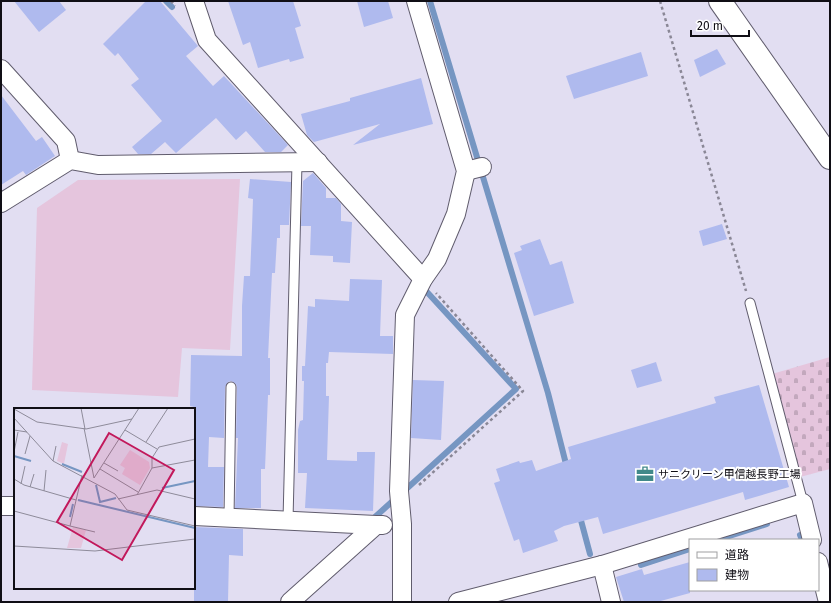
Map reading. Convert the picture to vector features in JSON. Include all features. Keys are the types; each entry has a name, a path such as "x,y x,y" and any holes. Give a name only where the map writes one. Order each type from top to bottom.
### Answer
{"street":[{"path":"194,1 207,40 423,279"},
{"path":"402,602 402,524 400,496 405,315 423,279 437,259 474,169 416,1"},
{"path":"720,1 830,158"},
{"path":"1,69 66,141 70,160"},
{"path":"1,203 70,160 98,165 318,162"},
{"path":"458,602 602,565 803,503 812,539"},
{"path":"1,506 14,506"},
{"path":"195,516 376,525 402,524"},
{"path":"290,602 376,525"},
{"path":"602,565 611,602"},
{"path":"819,566 828,602"}],"lane":[{"path":"288,520 297,163"},
{"path":"750,303 803,503"},
{"path":"229,518 231,387"}],"path":[{"path":"660,1 750,303"},
{"path":"400,496 523,392 423,279"}],"green space":[{"path":"240,179 230,350 182,348 178,397 32,390 37,208 78,180"},
{"path":"830,357 830,469 800,477 772,374"}],"building":[{"path":"14,1 59,1 66,10 39,32"},
{"path":"146,1 160,1 198,46 186,56 213,86 224,76 288,145 281,152 265,152 246,131 236,140 216,118 176,153 165,142 151,154 138,154 132,147 162,121 131,85 139,79 118,53 115,56 103,44"},
{"path":"228,1 293,1 301,26 295,28 304,58 290,62 289,59 258,68 250,42 243,45"},
{"path":"357,1 388,1 393,18 364,27"},
{"path":"717,49 726,64 700,77 694,60"},
{"path":"641,52 648,76 574,99 566,76"},
{"path":"421,78 433,124 353,145 380,124 314,142 307,135 301,114 350,101 350,98"},
{"path":"1,95 36,141 42,137 55,156 26,175 23,171 1,185"},
{"path":"313,173 326,188 326,198 336,198 341,204 341,221 352,222 350,263 333,262 333,256 310,255 311,226 301,226 303,181"},
{"path":"250,179 291,182 289,225 280,225 280,238 277,238 275,273 272,273 268,358 270,358 270,395 268,395 265,469 261,469 261,508 235,508 238,438 236,438 237,387 236,384 231,381 228,382 225,387 224,438 209,437 208,467 224,467 223,507 195,506 195,408 190,406 191,355 242,356 242,306 244,276 250,276 253,199 248,198"},
{"path":"722,224 727,239 703,246 699,231"},
{"path":"540,239 550,265 562,261 574,303 534,316 514,253 522,250 520,246"},
{"path":"350,279 382,280 380,336 393,336 393,354 329,352 328,363 326,363 326,396 329,396 327,460 357,461 357,452 375,452 373,511 305,508 307,473 298,473 298,430 300,421 303,420 304,381 302,381 302,366 305,366 308,306 315,307 315,299 349,301"},
{"path":"656,362 662,381 637,388 631,370"},
{"path":"413,380 444,381 441,440 411,438"},
{"path":"759,385 789,487 745,500 743,492 603,534 598,517 564,526 554,531 558,541 523,553 519,539 514,541 494,483 500,481 496,469 519,461 520,463 532,460 536,471 571,459 568,447 716,403 714,397"},
{"path":"195,527 243,529 243,556 229,555 228,602 194,602"},
{"path":"689,562 690,593 657,602 624,602 616,577 642,569 644,575"}],"waterway":[{"path":"166,1 172,7"},
{"path":"430,1 548,393 567,468"},
{"path":"403,492 516,389 427,292"},
{"path":"375,517 396,498"},
{"path":"579,513 590,554"},
{"path":"720,539 767,524"},
{"path":"800,535 802,539"},
{"path":"641,565 689,549"}],"place":[{"name":"サニクリーン甲信越長野工場","path":"645,474"}]}
